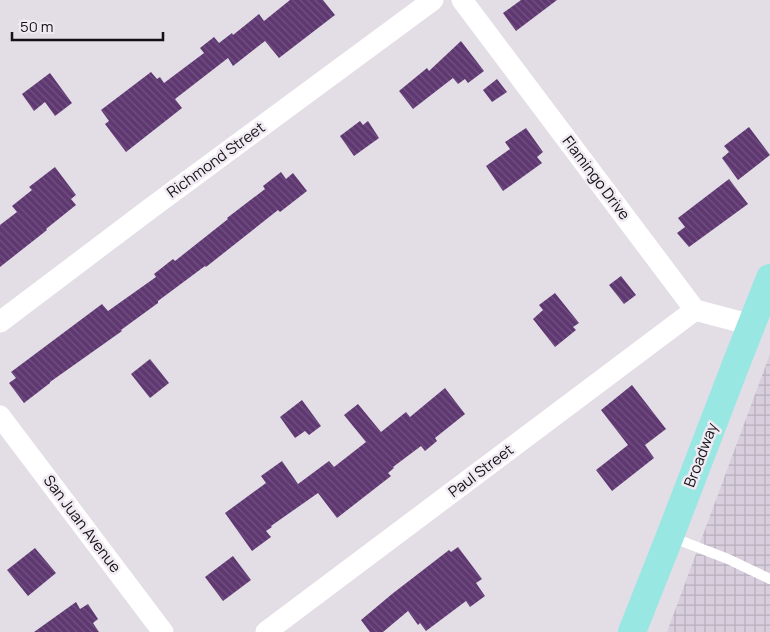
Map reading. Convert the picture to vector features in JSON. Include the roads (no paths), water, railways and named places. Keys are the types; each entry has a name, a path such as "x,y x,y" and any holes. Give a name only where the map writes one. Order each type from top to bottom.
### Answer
{"main road":[{"name":"Broadway","path":"632,632 770,278"}],"street":[{"name":"Richmond Street","path":"0,322 151,208 434,0"},
{"name":"Flamingo Drive","path":"462,0 695,310"},
{"path":"695,310 752,325"},
{"name":"Paul Street","path":"266,632 695,310"},
{"name":"San Juan Avenue","path":"0,416 163,632"}],"lane":[{"path":"670,536 728,559 770,579"}]}
